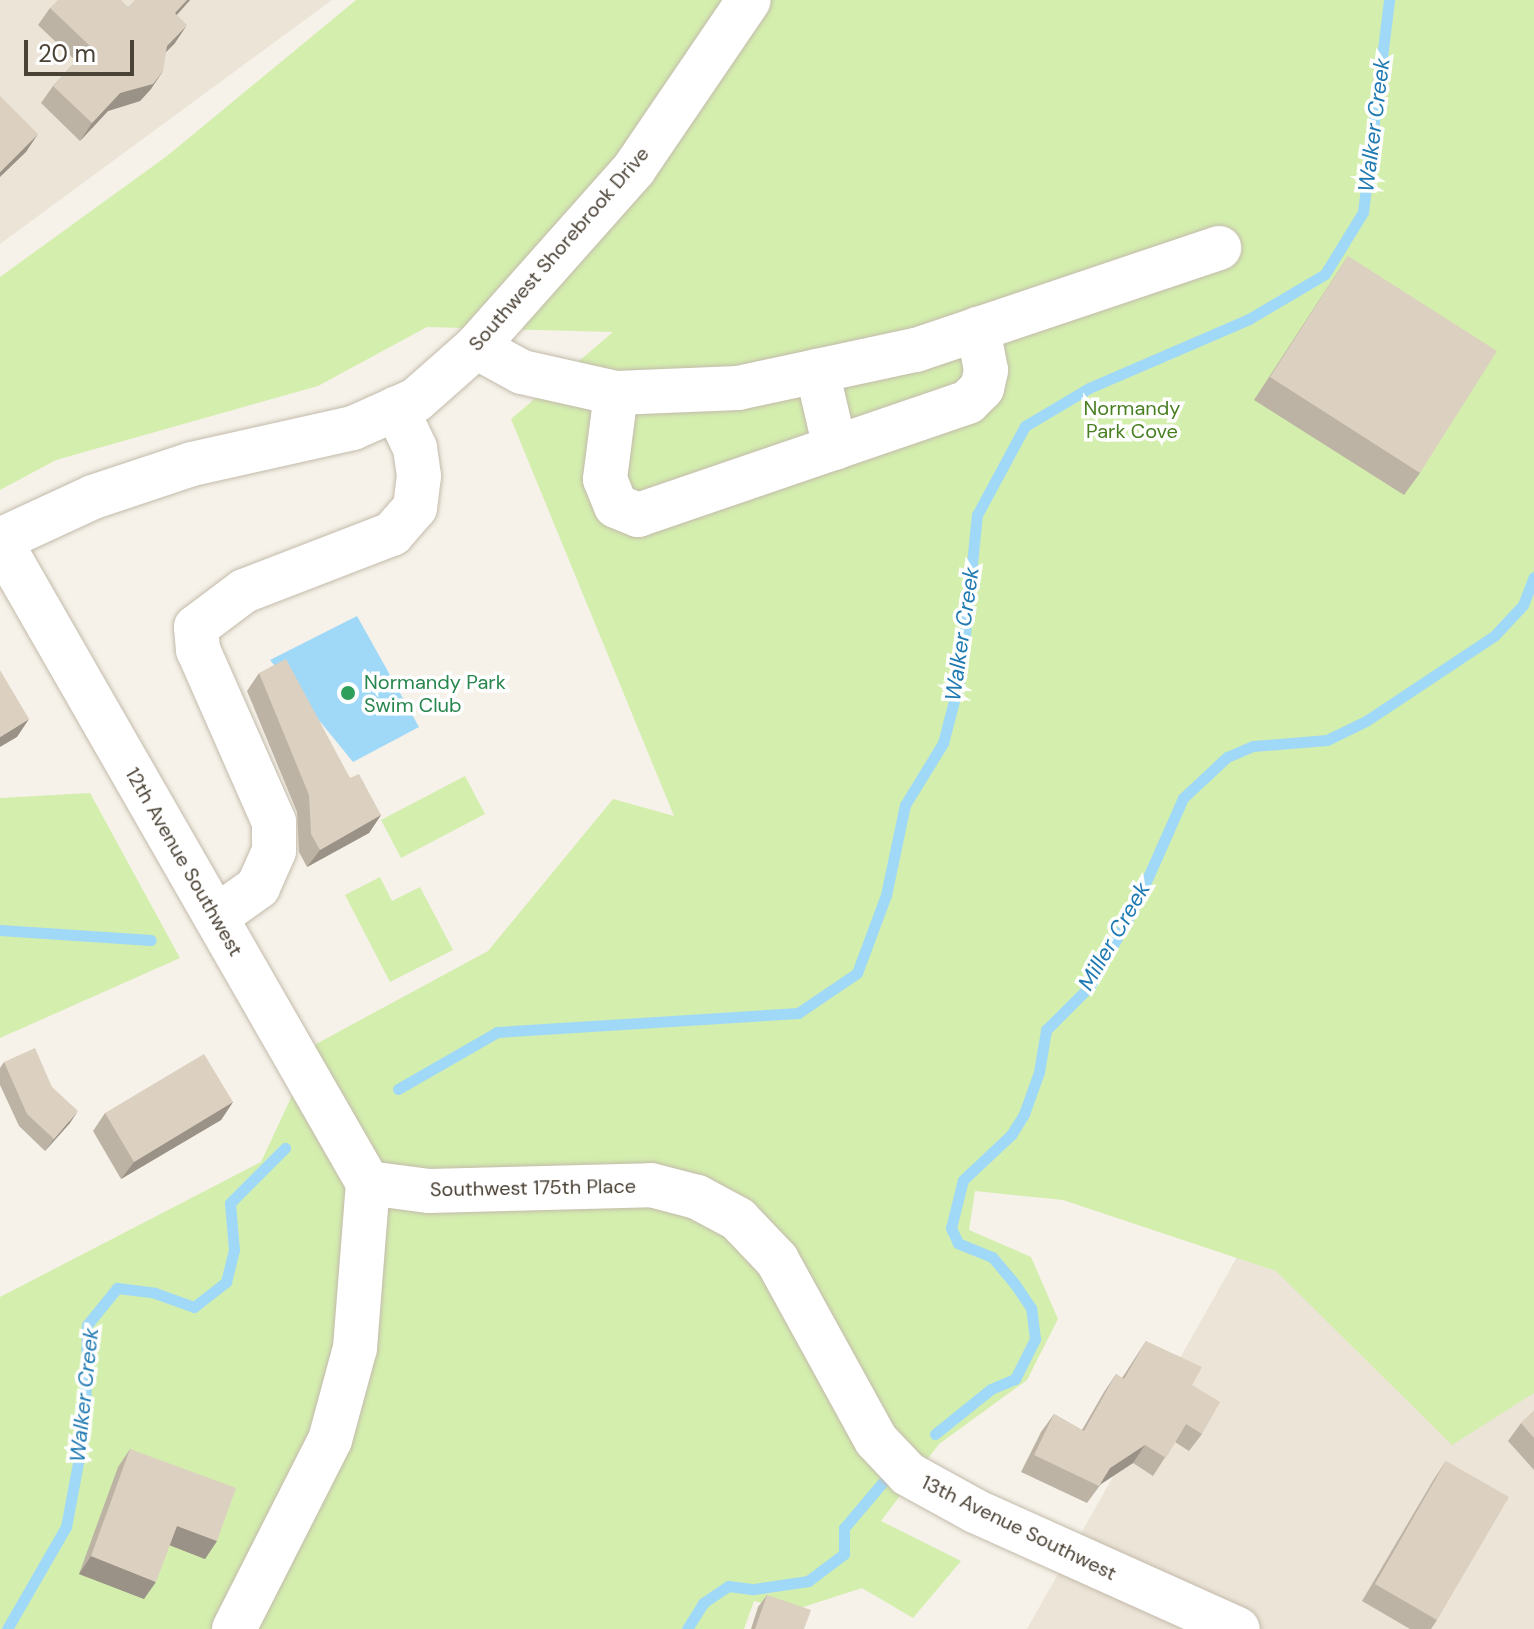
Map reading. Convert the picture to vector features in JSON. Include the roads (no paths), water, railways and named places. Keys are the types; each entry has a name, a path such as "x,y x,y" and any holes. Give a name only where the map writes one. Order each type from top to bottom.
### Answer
{"street":[{"name":"Southwest Shorebrook Drive","path":"0,541 93,497 192,464 353,428 416,400 476,347 634,169 749,0"},
{"path":"476,347 522,372 616,393 738,388 916,350 1219,248"},
{"path":"616,393 605,479 616,506 638,515 968,402 982,388 986,370 978,329"},
{"path":"817,371 835,448"},
{"path":"216,917 258,887 274,851 274,822 198,650 196,627 244,591 392,534 415,508 419,476 415,448 396,408"},
{"name":"12th Avenue Southwest","path":"0,541 368,1183"},
{"path":"234,1629 330,1440 355,1348 368,1183"},
{"name":"Southwest 175th Place","path":"368,1183 429,1191 651,1185 697,1197 738,1219"},
{"name":"13th Avenue Southwest","path":"738,1219 777,1260 876,1440 908,1474 975,1511 1238,1629"}],"water":[{"name":"Normandy Park Swim Club","path":"357,616 419,727 353,762 270,660"}],"waterway":[{"name":"Walker Creek","path":"398,1089 497,1032 798,1013 857,973 886,895 905,805 943,743 961,674 977,515 1025,426 1089,388 1249,319 1325,274 1363,212 1389,0"},
{"name":"Miller Creek","path":"935,1434 991,1389 1015,1379 1035,1339 1031,1308 1014,1283 992,1257 958,1243 951,1228 963,1180 1011,1135 1024,1114 1039,1072 1046,1030 1090,986 1137,902 1183,798 1227,757 1253,746 1327,740 1366,721 1494,636 1523,605 1534,577"},
{"path":"0,930 151,940"},
{"name":"Walker Creek","path":"7,1629 66,1527 85,1425 87,1325 117,1288 155,1293 194,1307 226,1282 234,1250 230,1203 285,1148"},
{"name":"Miller Creek","path":"687,1629 703,1603 728,1586 754,1589 808,1581 844,1554 844,1528 882,1483"}],"place":[{"name":"Normandy Park Swim Club","path":"348,693"}],"park label":[{"name":"Normandy Park Cove","path":"1132,420"}]}
